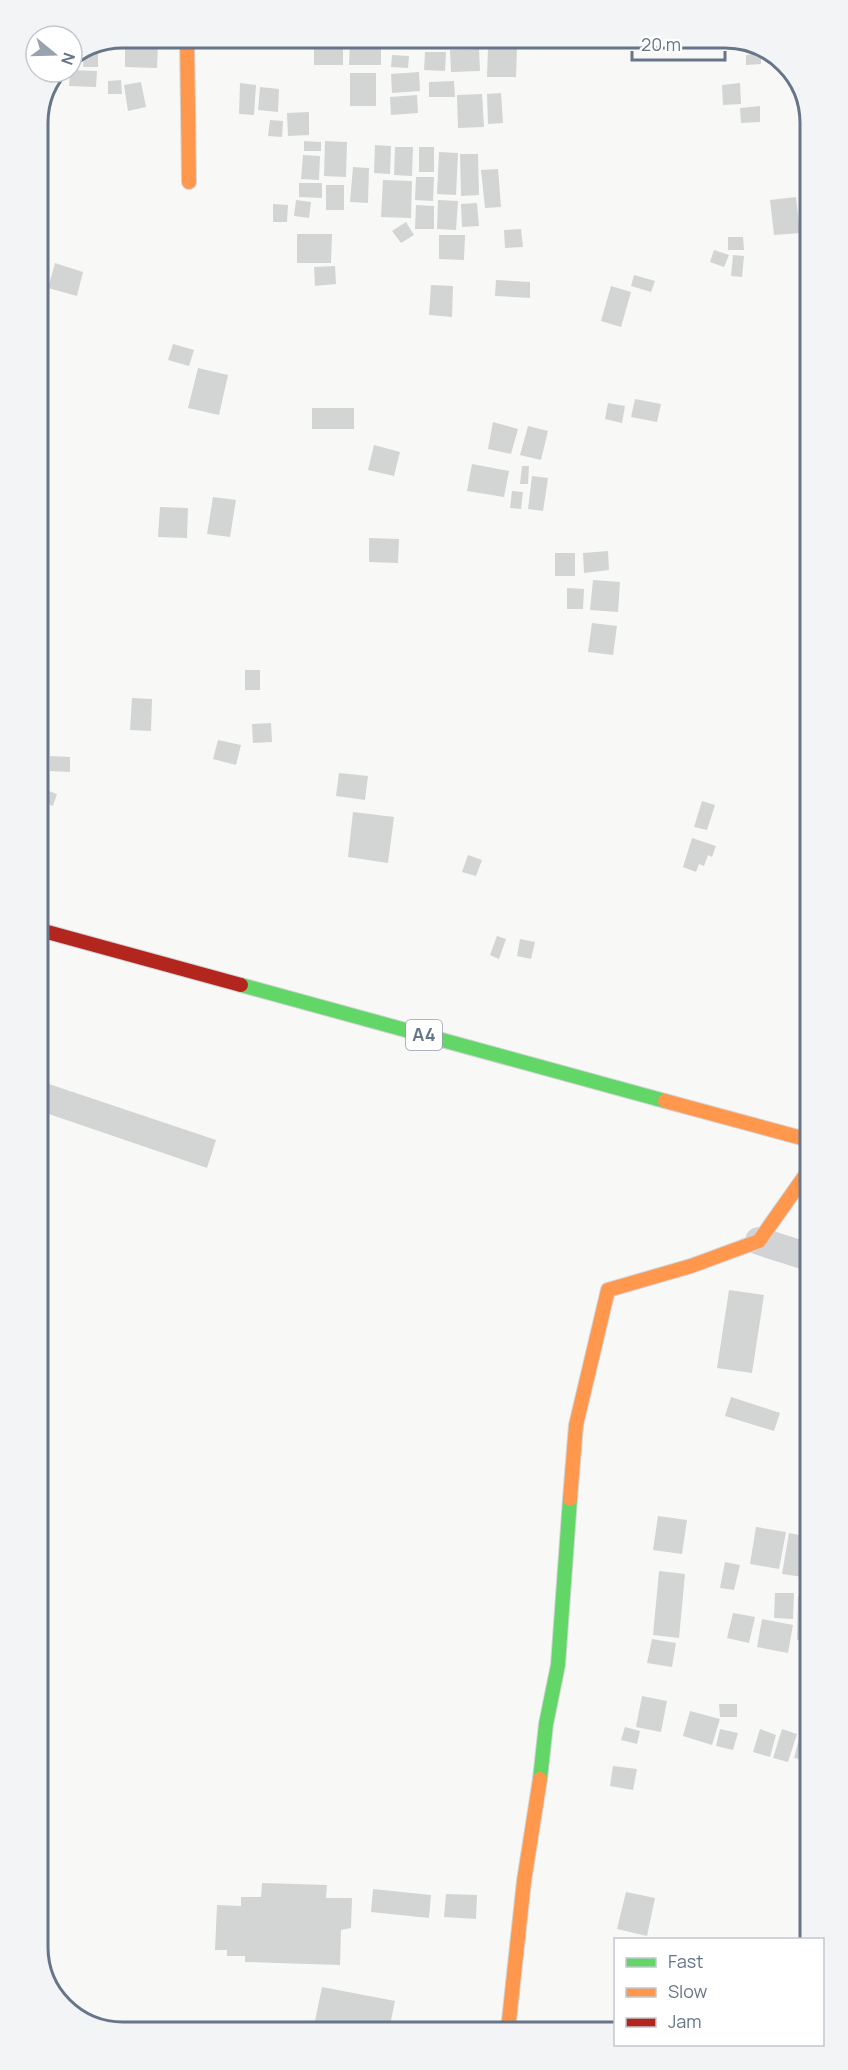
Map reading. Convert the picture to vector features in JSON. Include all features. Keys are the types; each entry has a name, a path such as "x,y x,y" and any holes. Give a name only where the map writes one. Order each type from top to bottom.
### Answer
{"main road":[{"path":"187,48 189,182"},
{"name":"A4","path":"48,932 800,1138"},
{"path":"509,2022 524,1881 540,1781 546,1724 558,1665 576,1425 608,1290 691,1266 759,1241 800,1183"}],"street":[{"path":"759,1241 800,1254"}],"building":[{"path":"125,48 158,48 157,68 125,67"},
{"path":"314,48 343,48 343,65 314,65"},
{"path":"350,48 381,48 381,65 349,65"},
{"path":"488,48 517,48 516,77 487,77"},
{"path":"479,49 480,71 451,72 450,50"},
{"path":"98,52 98,67 84,67 84,60"},
{"path":"425,52 446,52 445,71 424,70"},
{"path":"392,55 409,56 408,68 391,67"},
{"path":"746,55 758,56 761,58 761,64 746,65"},
{"path":"84,70 97,71 96,87 69,86 69,84 84,84"},
{"path":"419,72 420,91 392,93 391,74"},
{"path":"350,73 376,73 376,106 350,106"},
{"path":"121,80 122,94 108,94 108,81"},
{"path":"454,81 455,97 429,97 429,82"},
{"path":"141,82 146,107 128,111 124,85"},
{"path":"240,83 256,85 254,115 239,114"},
{"path":"740,83 741,104 723,105 722,85"},
{"path":"260,87 279,89 278,112 258,110"},
{"path":"501,93 503,123 488,124 487,94"},
{"path":"482,94 484,127 458,128 457,95"},
{"path":"417,95 418,113 391,115 390,97"},
{"path":"760,106 760,122 741,123 740,108"},
{"path":"309,112 309,135 288,136 287,113"},
{"path":"270,120 283,121 282,137 268,136"},
{"path":"304,141 321,142 321,151 304,151"},
{"path":"325,141 347,142 346,177 324,176"},
{"path":"375,145 391,146 390,174 374,173"},
{"path":"395,147 413,147 412,176 394,175"},
{"path":"419,147 434,147 434,172 419,172"},
{"path":"439,152 458,153 456,195 437,194"},
{"path":"460,154 478,154 479,195 461,196"},
{"path":"303,155 320,156 319,180 301,179"},
{"path":"353,167 369,168 368,203 350,202"},
{"path":"498,169 501,207 485,208 481,170"},
{"path":"416,177 434,177 433,201 415,200"},
{"path":"383,180 412,181 411,218 381,217"},
{"path":"299,183 322,183 322,198 299,197"},
{"path":"326,185 344,185 344,210 326,210"},
{"path":"796,197 800,233 774,235 770,200"},
{"path":"296,200 311,202 309,218 294,216"},
{"path":"438,200 458,201 456,230 437,229"},
{"path":"477,203 479,226 462,227 461,204"},
{"path":"273,204 288,205 287,222 273,222"},
{"path":"416,205 434,206 434,229 415,229"},
{"path":"406,222 414,235 401,243 392,231"},
{"path":"521,229 523,247 505,248 504,230"},
{"path":"297,234 332,234 331,263 297,263"},
{"path":"439,235 465,235 464,260 439,259"},
{"path":"728,237 743,237 744,250 728,250"},
{"path":"714,250 729,255 724,267 710,262"},
{"path":"733,255 744,256 742,277 731,276"},
{"path":"55,263 83,272 77,296 48,288"},
{"path":"335,266 336,284 315,286 314,267"},
{"path":"634,275 655,281 651,292 631,286"},
{"path":"496,280 530,282 530,298 495,296"},
{"path":"431,285 453,286 452,317 429,315"},
{"path":"611,286 631,292 621,327 601,321"},
{"path":"173,344 194,350 189,366 168,360"},
{"path":"198,368 228,375 219,415 188,408"},
{"path":"635,399 661,404 657,422 631,417"},
{"path":"608,403 625,406 622,423 605,419"},
{"path":"312,408 354,408 354,429 312,429"},
{"path":"493,422 518,429 511,454 488,449"},
{"path":"528,426 548,431 541,460 520,455"},
{"path":"374,445 400,452 394,476 368,470"},
{"path":"472,464 509,471 504,497 467,491"},
{"path":"522,466 529,466 528,484 520,484"},
{"path":"532,476 548,478 543,511 528,509"},
{"path":"512,491 523,492 521,509 510,508"},
{"path":"213,497 236,500 230,537 207,534"},
{"path":"160,507 188,508 187,538 158,537"},
{"path":"369,538 399,539 398,563 369,562"},
{"path":"608,551 609,570 584,573 583,553"},
{"path":"555,553 575,553 575,576 555,576"},
{"path":"593,580 620,582 618,612 590,610"},
{"path":"567,588 584,589 583,609 567,609"},
{"path":"592,623 617,626 613,655 588,652"},
{"path":"245,670 260,670 260,690 245,690"},
{"path":"132,698 152,699 151,731 130,730"},
{"path":"271,723 272,742 253,743 252,724"},
{"path":"218,740 241,745 236,765 213,759"},
{"path":"50,756 70,757 70,772 50,771"},
{"path":"339,773 368,776 365,800 336,796"},
{"path":"48,791 57,794 53,806 48,804"},
{"path":"702,801 715,805 707,830 694,827"},
{"path":"353,812 394,817 388,863 348,857"},
{"path":"692,838 716,846 712,857 708,855 704,866 699,864 696,872 683,867"},
{"path":"468,855 482,860 476,876 462,872"},
{"path":"497,936 506,939 499,959 490,955"},
{"path":"520,939 535,942 531,959 517,956"},
{"path":"48,1084 216,1140 207,1168 48,1114"},
{"path":"729,1290 764,1295 752,1373 717,1368"},
{"path":"731,1397 780,1413 774,1431 725,1416"},
{"path":"658,1516 687,1520 682,1554 653,1550"},
{"path":"756,1527 786,1532 779,1569 750,1564"},
{"path":"789,1533 800,1535 800,1577 782,1574"},
{"path":"725,1562 740,1565 734,1590 720,1588"},
{"path":"659,1571 685,1574 679,1638 653,1635"},
{"path":"775,1593 794,1593 793,1619 774,1618"},
{"path":"798,1596 800,1596 800,1640 797,1640"},
{"path":"733,1613 755,1617 749,1643 727,1638"},
{"path":"762,1619 793,1625 788,1653 757,1647"},
{"path":"652,1639 676,1643 672,1667 647,1663"},
{"path":"642,1696 667,1701 661,1732 636,1727"},
{"path":"719,1704 737,1704 737,1717 720,1717"},
{"path":"690,1711 720,1719 712,1745 683,1736"},
{"path":"625,1727 640,1731 637,1744 621,1740"},
{"path":"720,1729 738,1733 733,1750 716,1746"},
{"path":"760,1729 776,1735 770,1757 753,1752"},
{"path":"782,1729 797,1734 788,1762 773,1758"},
{"path":"800,1736 800,1759 794,1758"},
{"path":"613,1766 637,1769 633,1790 610,1786"},
{"path":"262,1883 327,1885 326,1898 352,1898 351,1928 341,1930 340,1965 245,1962 245,1956 227,1956 227,1950 215,1950 217,1905 241,1906 241,1897 261,1897"},
{"path":"373,1889 431,1895 429,1918 371,1912"},
{"path":"626,1892 655,1898 647,1936 617,1929"},
{"path":"446,1894 477,1895 476,1919 444,1917"},
{"path":"322,1987 395,2001 391,2022 315,2022"}],"traffic: fast":[{"path":"241,985 665,1101"},
{"path":"540,1779 546,1724 558,1665 570,1499"}],"traffic: slow":[{"path":"187,48 189,182"},
{"path":"665,1101 800,1138"},
{"path":"570,1499 576,1425 608,1290 691,1266 759,1241 800,1183"},
{"path":"509,2022 524,1881 540,1779"}],"traffic: jam":[{"path":"48,932 241,985"}]}
